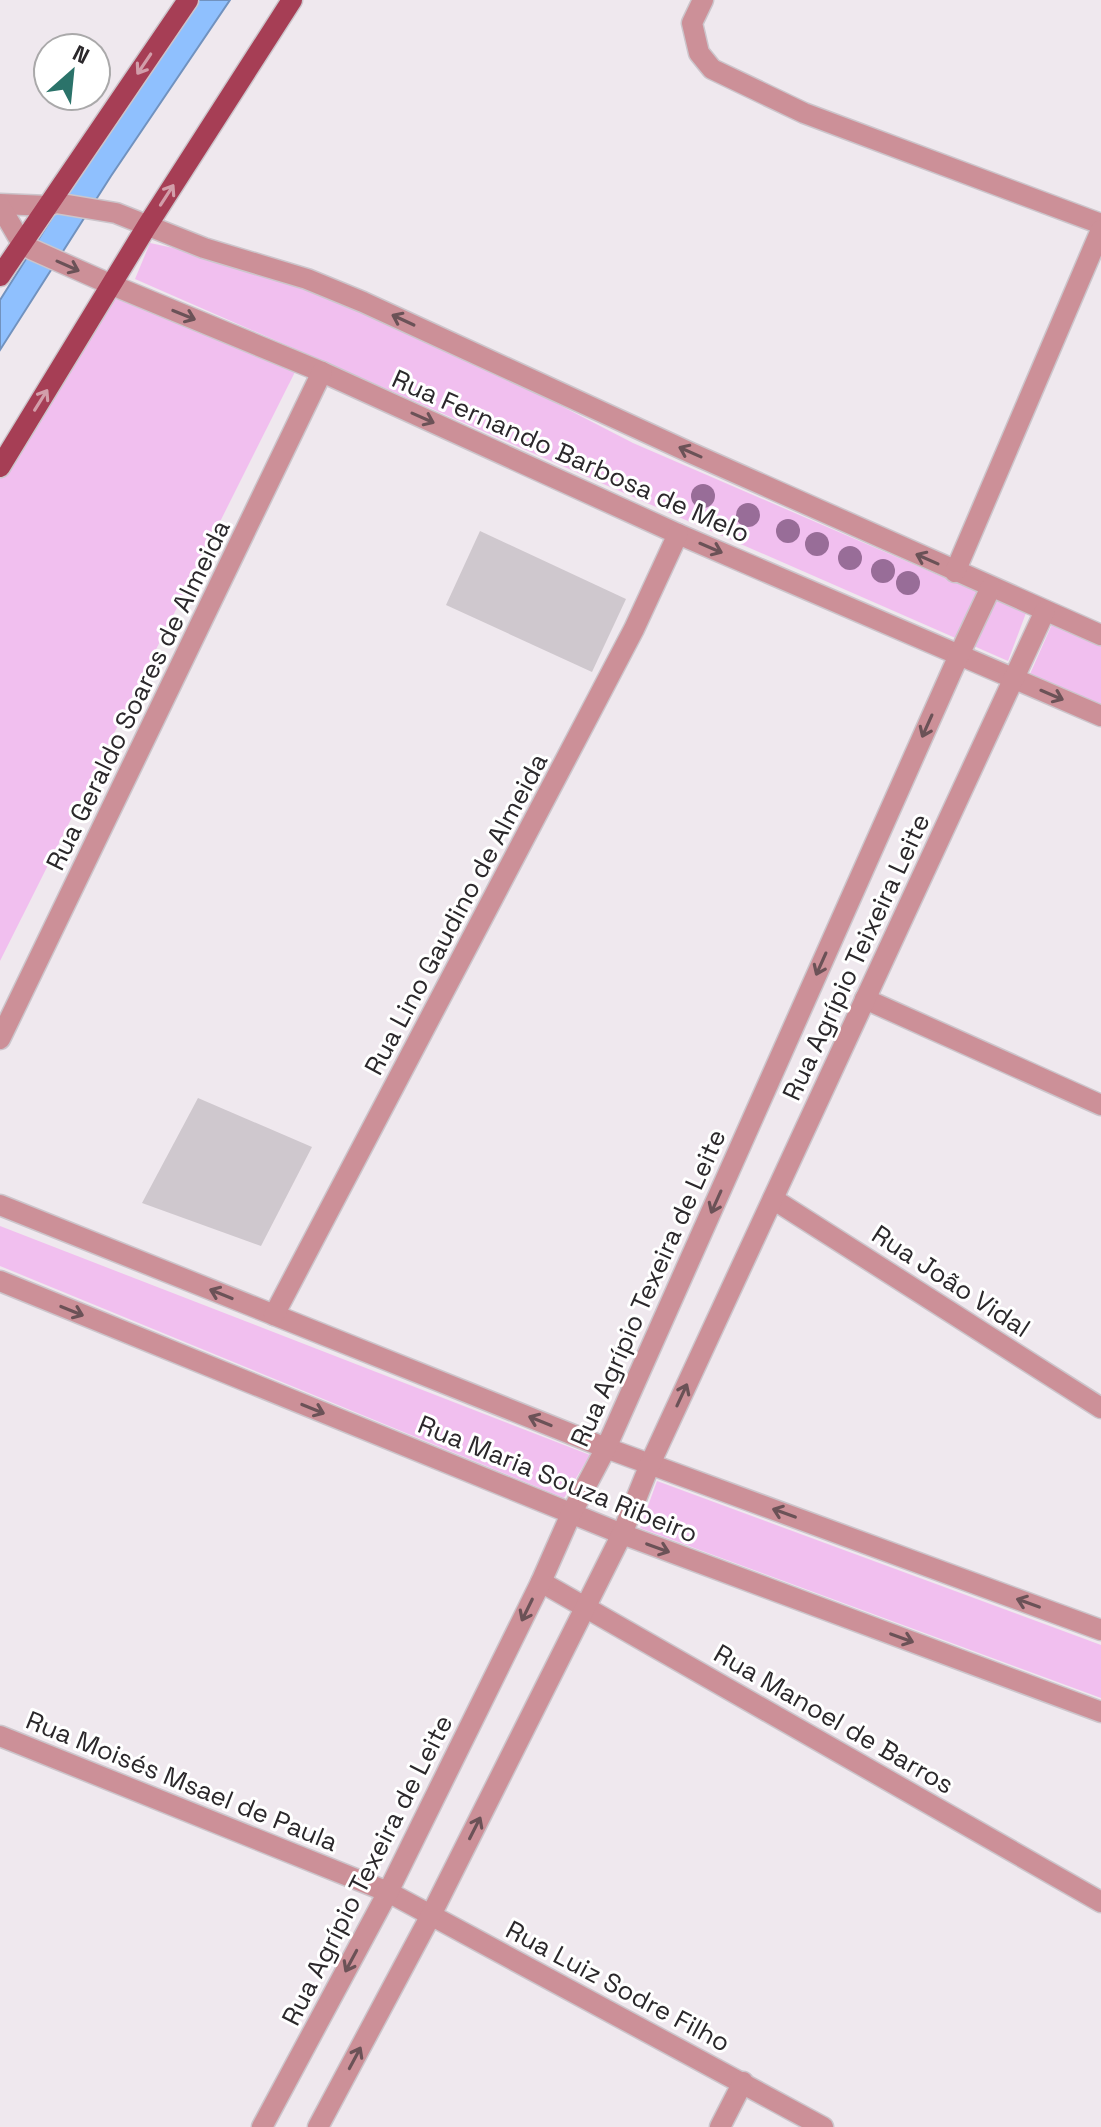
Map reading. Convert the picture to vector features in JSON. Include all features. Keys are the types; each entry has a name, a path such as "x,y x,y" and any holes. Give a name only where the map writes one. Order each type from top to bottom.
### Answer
{"main road":[{"path":"0,276 26,246 188,0"},
{"path":"0,467 108,284 292,0"}],"street":[{"path":"703,0 692,23 699,53 712,69 804,113 1101,224"},
{"name":"Rua Fernando Barbosa de Melo","path":"0,205 52,205 116,213 204,248 307,279 1101,635"},
{"path":"0,205 26,246"},
{"path":"955,572 1101,230"},
{"name":"Rua Fernando Barbosa de Melo","path":"26,246 108,284 322,372 678,534 1101,716"},
{"name":"Rua Geraldo Soares de Almeida","path":"0,1039 322,372"},
{"name":"Rua Lino Gaudino de Almeida","path":"274,1315 621,654 678,534"},
{"name":"Rua Agrípio Texeira de Leite","path":"262,2127 388,1892 606,1448 991,587"},
{"name":"Rua Agrípio Teixeira Leite","path":"650,1464 1045,611"},
{"path":"865,999 1101,1105"},
{"name":"Rua João Vidal","path":"773,1199 1101,1408"},
{"name":"Rua Maria Souza Ribeiro","path":"0,1205 606,1448 1101,1630"},
{"name":"Rua Maria Souza Ribeiro","path":"0,1281 622,1534 1101,1712"},
{"path":"318,2127 430,1917 586,1606 622,1534 650,1464"},
{"name":"Rua Manoel de Barros","path":"541,1582 1101,1902"},
{"name":"Rua Moisés Msael de Paula","path":"0,1736 388,1892"},
{"name":"Rua Luiz Sodre Filho","path":"388,1892 823,2127"},
{"path":"720,2127 743,2082"}],"shaded area":[{"path":"150,243 235,261 408,327 633,443 1026,613 1008,661 135,279"},
{"path":"112,277 301,360 0,961 0,450"},
{"path":"1053,622 1101,643 1101,705 1030,674"},
{"path":"0,1226 590,1455 564,1498 0,1266"},
{"path":"657,1481 1101,1645 1101,1698 640,1528"}],"water":[{"path":"197,0 230,0 111,176 0,350 0,300"}],"building":[{"path":"480,531 626,599 592,672 446,605"},
{"path":"198,1098 312,1147 261,1246 142,1203"}]}
